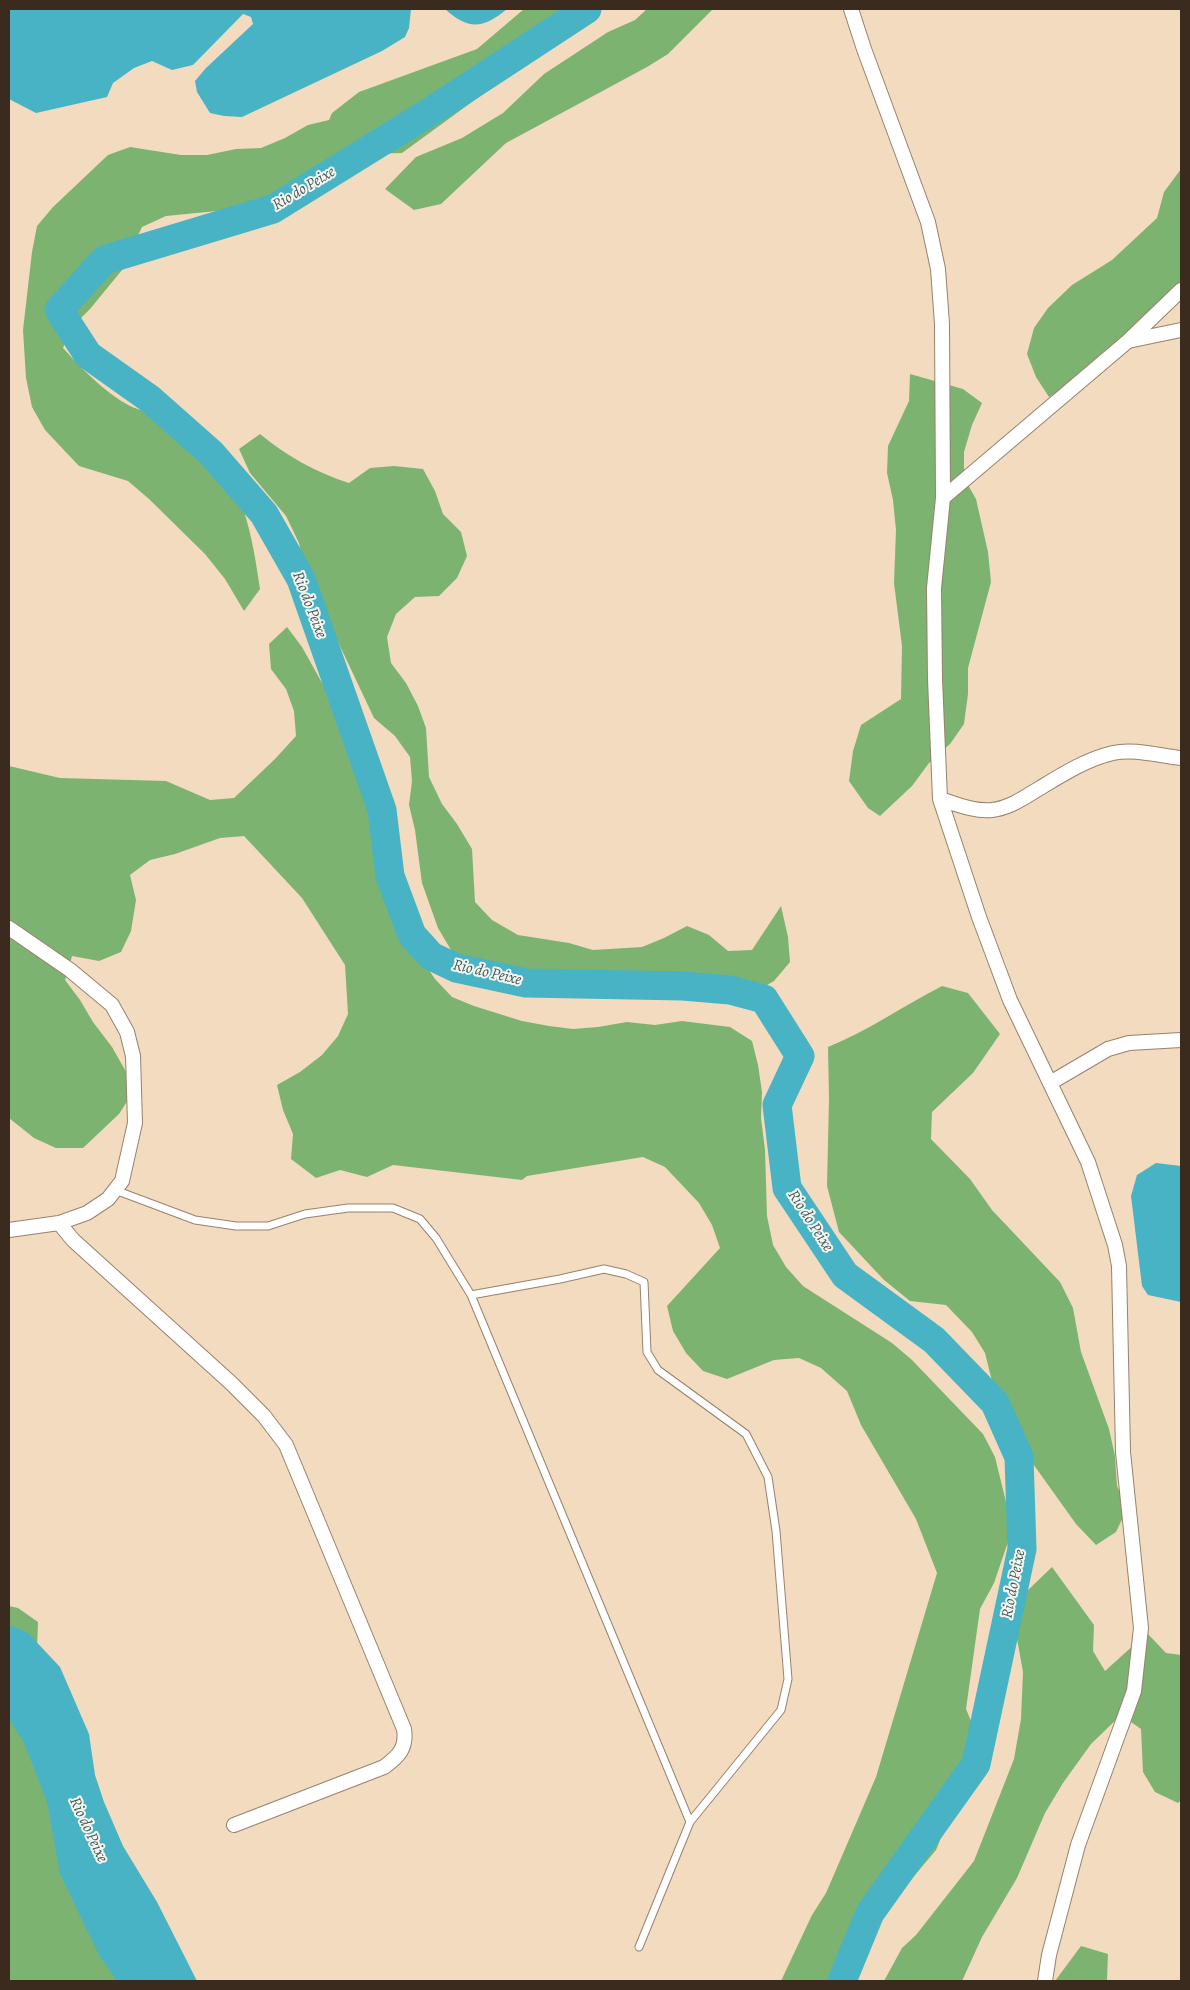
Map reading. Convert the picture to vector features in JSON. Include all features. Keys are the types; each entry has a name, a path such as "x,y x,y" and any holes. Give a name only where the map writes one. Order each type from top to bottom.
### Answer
{"street":[{"path":"851,9 928,222 938,269 942,324 943,498 934,588 935,679 940,799 1010,1000 1088,1162 1115,1245 1119,1266 1123,1452 1141,1628 1134,1691 1078,1845 1049,1955 1045,1981"},
{"path":"943,498 1128,341 1181,290"},
{"path":"1128,341 1181,330"},
{"path":"940,799 977,810 991,811 1019,801 1060,776 1093,759 1115,752 1136,752 1181,758"},
{"path":"9,928 70,970 112,1005 127,1032 133,1056 135,1123 122,1181 108,1199 87,1213 59,1223 9,1230"},
{"path":"1050,1083 1108,1049 1129,1043 1181,1040"},
{"path":"59,1223 73,1240 231,1383 264,1416 286,1444 404,1730 406,1740 403,1749 396,1758 384,1767 234,1825"}],"lane":[{"path":"115,1190 195,1220 236,1226 268,1226 305,1214 348,1208 393,1208 420,1219 436,1238 471,1295 690,1822"},
{"path":"471,1295 604,1269 626,1274 644,1282 647,1352 658,1370 746,1434 768,1477 776,1531 788,1680 781,1710 690,1822 639,1947"}],"green space":[{"path":"524,9 596,9 557,33 535,55 510,70 487,91 402,153 368,154 338,179 313,180 242,205 217,211 166,216 142,227 122,270 90,309 72,327 63,348 89,375 111,394 133,407 144,411 166,413 173,417 214,457 232,482 248,526 260,589 244,611 225,579 205,554 149,499 128,481 79,466 45,430 32,407 26,378 23,330 37,226 53,207 108,155 130,147 181,155 207,155 236,149 261,148 285,138 308,125 329,120 332,113 359,92 477,49"},
{"path":"647,9 713,9 668,54 506,143 441,204 414,210 385,189 416,157 462,138 503,113 544,74 608,32 635,20"},
{"path":"1181,169 1181,284 1069,385 1049,397 1036,377 1027,354 1034,328 1048,308 1072,285 1112,260 1157,218 1164,192"},
{"path":"910,374 963,389 982,403 972,425 964,452 964,478 976,499 988,552 991,582 968,668 968,694 964,724 950,744 929,763 912,786 880,816 868,808 849,781 853,751 861,725 901,699 902,646 894,583 896,530 893,500 887,473 888,446 909,401"},
{"path":"260,434 302,463 349,483 370,468 394,466 423,469 435,491 443,514 461,532 467,556 457,578 439,596 415,597 396,614 387,637 391,663 406,683 418,706 426,728 429,777 442,804 472,849 475,902 492,920 518,935 569,943 593,950 642,947 687,926 709,935 728,951 752,950 781,906 788,937 790,962 774,981 751,994 727,996 702,993 629,997 493,980 469,968 451,950 438,928 422,883 415,830 409,805 412,781 410,757 395,736 374,718 305,572 299,543 286,516 250,473 239,449"},
{"path":"287,627 302,647 340,715 361,764 365,791 373,813 375,842 383,864 392,916 435,979 452,997 522,1021 573,1029 627,1022 655,1025 682,1021 730,1027 752,1041 762,1092 761,1118 765,1150 767,1216 773,1245 786,1267 803,1286 892,1343 912,1360 983,1434 995,1457 1007,1506 1011,1533 994,1583 980,1609 966,1709 976,1733 978,1758 959,1806 945,1828 936,1850 904,1888 885,1906 872,1927 848,1981 781,1981 812,1915 826,1893 876,1777 937,1573 916,1519 861,1425 847,1391 821,1368 799,1358 774,1360 727,1379 703,1371 686,1353 673,1331 667,1306 720,1248 712,1225 699,1203 665,1167 643,1157 527,1176 522,1180 393,1165 367,1177 340,1170 316,1178 291,1159 293,1134 283,1110 277,1085 300,1072 322,1055 338,1036 348,1014 345,965 302,898 244,836 220,838 175,854 150,860 130,875 136,900 131,931 121,952 99,961 72,956 65,980 112,1047 125,1070 133,1092 119,1114 83,1148 56,1148 34,1138 9,1118 9,766 60,778 166,781 210,800 234,798 296,736 294,711 286,689 271,669 269,644"},
{"path":"942,986 968,993 1000,1034 973,1073 932,1112 931,1139 970,1179 992,1210 1060,1282 1073,1308 1081,1352 1109,1429 1115,1456 1117,1486 1127,1509 1116,1532 1096,1545 1076,1524 1016,1440 994,1389 985,1353 972,1332 946,1305 910,1301 884,1280 839,1232 827,1186 828,1047 857,1034"},
{"path":"1052,1567 1094,1625 1093,1651 1105,1671 1147,1633 1166,1653 1181,1655 1181,1800 1178,1803 1155,1792 1143,1772 1141,1729 1121,1715 1091,1744 1063,1783 1045,1813 1017,1878 982,1937 962,1981 884,1981 902,1948 916,1935 974,1861 1014,1759 1021,1719 1023,1672 1014,1622 1025,1593"},
{"path":"9,1606 18,1608 38,1622 37,1649 9,1658"},
{"path":"9,1701 132,1981 9,1981"},
{"path":"1081,1946 1108,1954 1107,1981 1055,1981"}],"water":[{"path":"9,9 411,9 409,28 405,37 382,51 242,117 210,113 197,92 195,81 206,68 253,24 251,17 243,14 193,65 172,70 152,61 134,68 113,83 107,97 36,113 9,99"},
{"path":"445,9 507,9 498,16 483,23 468,24"},
{"path":"1156,1163 1181,1166 1181,1302 1148,1295 1142,1286 1131,1196 1137,1175"},
{"path":"9,1625 28,1633 60,1667 89,1734 95,1775 104,1802 123,1846 157,1902 197,1981 117,1981 99,1955 60,1874 47,1802 24,1743 9,1719"}],"waterway":[{"name":"Rio do Peixe","path":"587,9 436,108 273,209 104,260 59,310 88,355 150,399 211,453 264,514 301,579 382,810 390,876 412,935 431,956 456,968 526,983 683,986 730,990 764,999 800,1056 777,1105 787,1188 845,1275 934,1340 995,1403 1019,1457 1022,1549 976,1764 870,1913 842,1981"}]}
